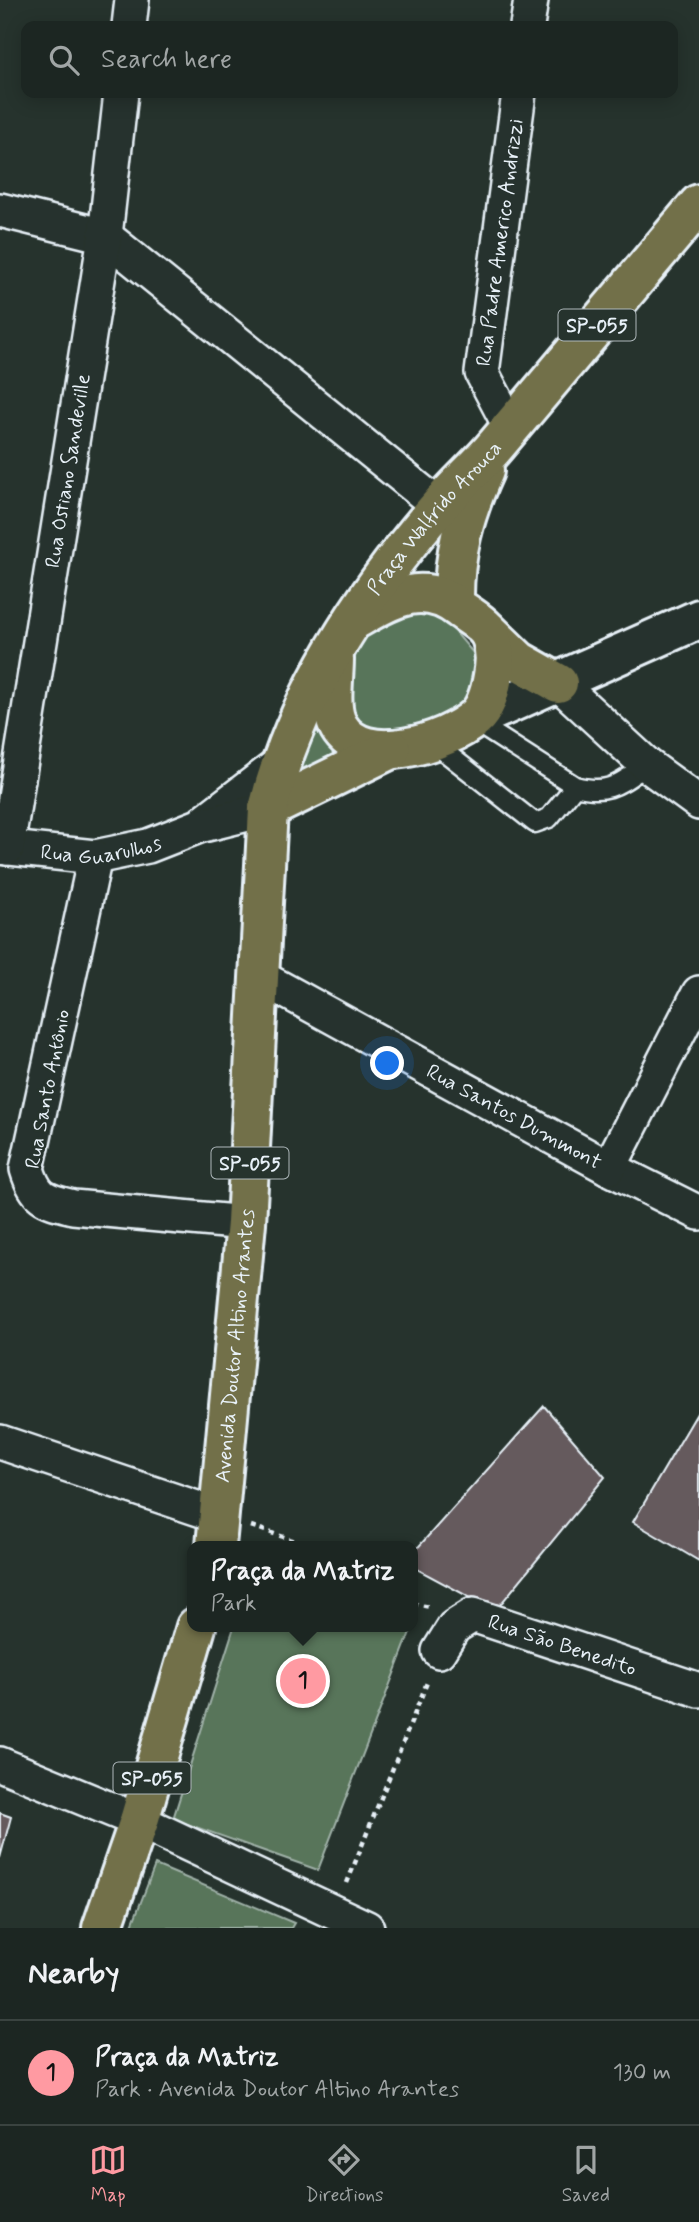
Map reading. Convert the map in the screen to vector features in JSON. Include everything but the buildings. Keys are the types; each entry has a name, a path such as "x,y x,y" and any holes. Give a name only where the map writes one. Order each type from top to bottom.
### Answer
{"main road":[{"name":"SP-055","path":"503,437 699,204"},
{"name":"Praça Walfrido Arouca","path":"268,809 279,764 344,635 439,506 503,437"},
{"name":"Praça Walfrido Arouca","path":"454,604 453,568 458,541 471,500 503,437"},
{"name":"Praça Walfrido Arouca","path":"344,635 398,596 414,592 429,593 454,604 487,630 519,661 558,683"},
{"path":"268,809 391,749 449,734 474,719 492,684 495,665 495,652 487,630"},
{"path":"344,635 333,698 335,718 340,729 361,747 391,749"},
{"name":"Avenida Doutor Altino Arantes","path":"218,1531 246,1223 268,809"},
{"name":"SP-055","path":"102,1928 139,1821 195,1632"}],"street":[{"path":"130,21 132,0"},
{"path":"528,21 531,0"},
{"name":"Rua Ostiano Sandeville","path":"4,848 105,236 120,98"},
{"name":"Rua Padre Americo Andrizzi","path":"503,437 482,373 518,98"},
{"path":"0,210 105,236 439,506"},
{"path":"474,719 699,619"},
{"path":"558,683 647,765 699,803"},
{"path":"199,826 279,764"},
{"path":"199,826 268,809"},
{"name":"Rua Guarulhos","path":"4,848 95,857 148,846 199,826"},
{"name":"Rua Santo Antônio","path":"95,857 27,1170 32,1187 45,1200 73,1207 246,1223"},
{"name":"Rua Santos Dummont","path":"260,977 610,1168 699,1213"},
{"path":"610,1168 699,993"},
{"path":"0,1442 218,1531"},
{"name":"Rua São Benedito","path":"439,1651 454,1627 473,1615 699,1690"},
{"path":"0,1764 139,1821 331,1921 367,1928"}],"lane":[{"path":"474,719 575,786 603,791 647,765"},
{"path":"430,740 535,823 549,818 575,786"}],"path":[{"path":"218,1531 279,1541"},
{"path":"331,1921 439,1651"}],"green space":[{"path":"417,603 446,621 480,661 464,708 434,724 366,739 346,698 349,673 360,644 384,616"},
{"path":"316,725 325,739 354,759 280,792"},
{"path":"232,1632 410,1632 318,1870 173,1819"},
{"path":"155,1865 294,1923 291,1928 131,1928"}],"place":[{"name":"Praça da Matriz","path":"303,1681"}]}
